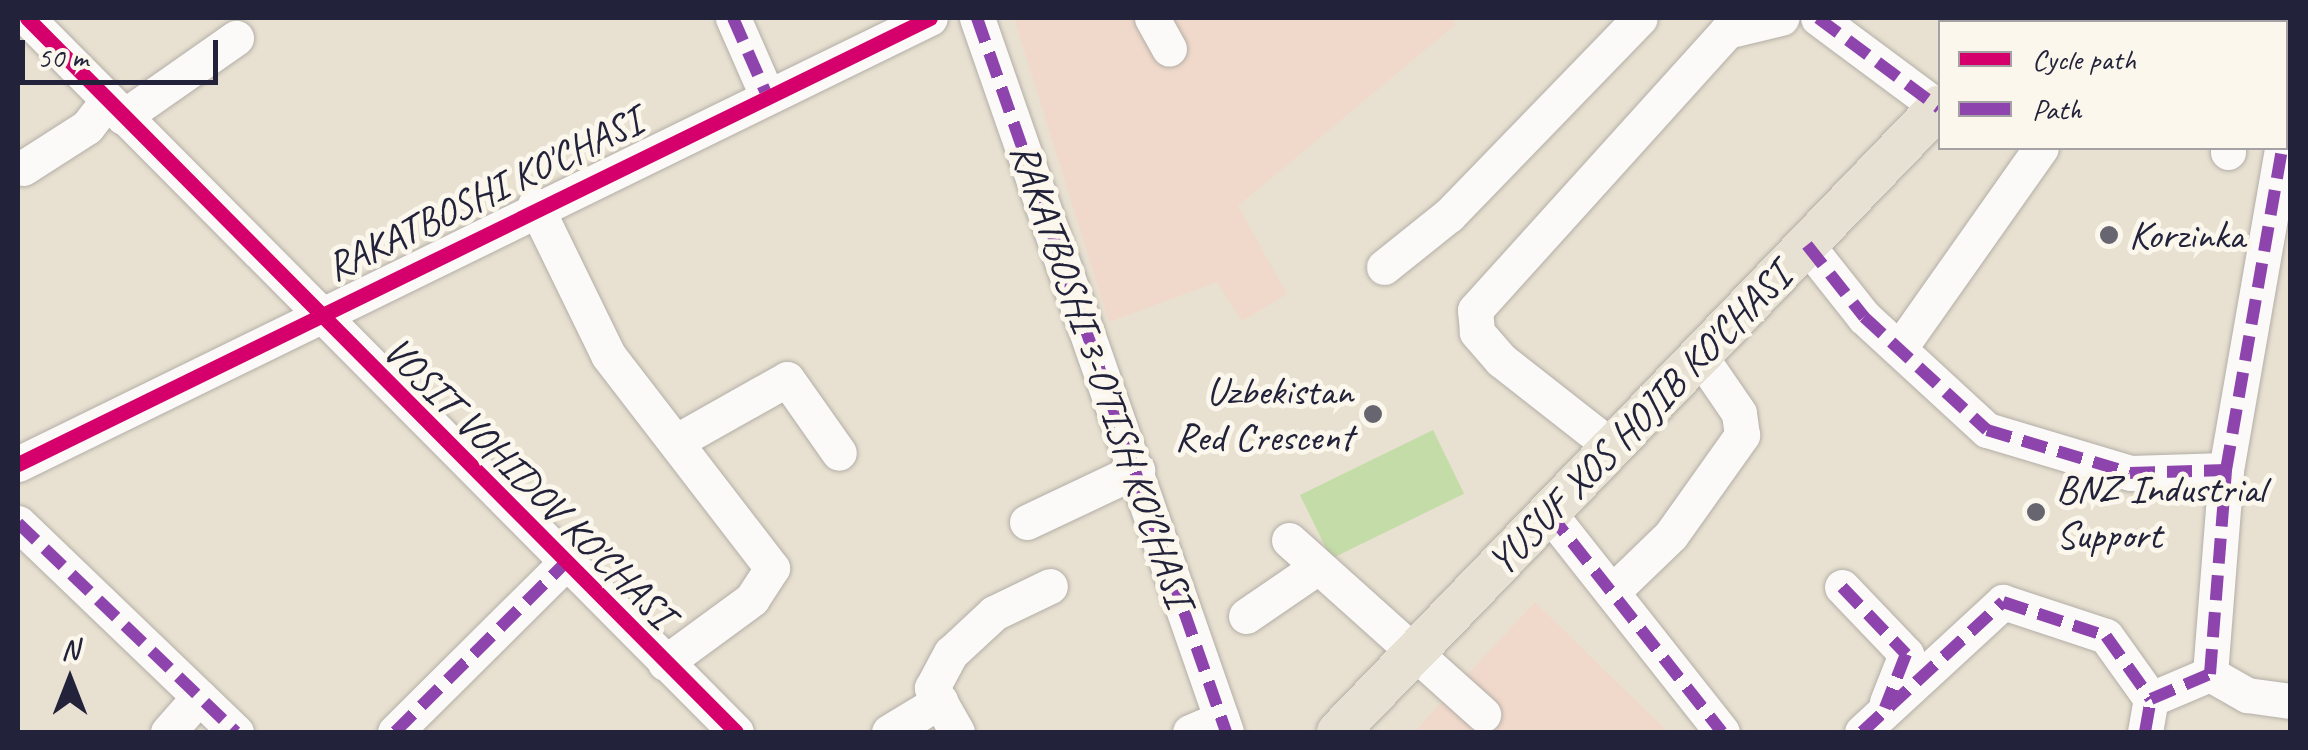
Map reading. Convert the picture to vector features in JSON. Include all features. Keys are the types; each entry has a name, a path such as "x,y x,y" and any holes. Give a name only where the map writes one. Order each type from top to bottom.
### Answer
{"main road":[{"name":"YUSUF XOS HOJIB KO'CHASI","path":"1338,732 1938,109"}],"street":[{"name":"VOSIT VOHIDOV KO'CHASI","path":"27,18 314,314 736,732"},
{"path":"734,18 765,91"},
{"name":"RAKATBOSHI KO'CHASI","path":"18,464 765,91 930,18"},
{"name":"RAKATBOSHI 3-O'TISH KO'CHASI","path":"977,18 1137,470 1212,728"},
{"path":"1152,18 1170,49"},
{"path":"1384,267 1450,215 1640,18"},
{"path":"1612,447 1501,360 1477,332 1475,310 1727,31 1781,18"},
{"path":"1818,18 1938,106"},
{"path":"24,168 236,38"},
{"path":"1900,349 2040,150"},
{"path":"2210,674 2226,470 2284,152"},
{"path":"535,205 608,354 772,568 752,599 665,662"},
{"path":"1806,246 1900,349 1987,430 2130,473 2226,470"},
{"path":"1612,592 1672,535 1742,435 1738,412 1700,356"},
{"path":"677,441 787,379 838,453"},
{"path":"1027,522 1137,470"},
{"path":"1549,514 1722,732"},
{"path":"18,523 236,732"},
{"path":"1289,540 1483,714"},
{"path":"395,732 564,564"},
{"path":"1246,616 1316,568"},
{"path":"957,732 932,688 951,653 994,613 1050,586"},
{"path":"1842,587 1906,654 1872,722"},
{"path":"1872,722 2003,602 2106,636 2148,716 2210,674"},
{"path":"2210,674 2247,695 2290,701"},
{"path":"168,732 200,697"},
{"path":"889,732 940,701"}],"shaded area":[{"path":"1014,18 1450,18 1456,24 1238,206 1287,294 1242,321 1217,282 1109,322"},
{"path":"1535,602 1668,732 1414,732"}],"green space":[{"path":"1433,430 1464,494 1331,559 1300,495"}],"marked path":[{"path":"733,18 765,91"},
{"path":"977,18 1226,732"},
{"path":"1818,18 1938,107"},
{"path":"2288,79 2290,98"},
{"path":"2288,120 2290,109"},
{"path":"2145,732 2151,699 2210,674 2226,470 2282,150"},
{"path":"1807,245 1864,317 1987,430 2130,473 2226,470"},
{"path":"1549,513 1722,732"},
{"path":"18,523 236,732"},
{"path":"395,732 564,564"},
{"path":"1842,587 1906,654 1885,708"},
{"path":"1862,732 2003,602 2106,636 2151,699"}],"cycle path":[{"path":"27,18 736,732"},
{"path":"18,464 930,18"}],"place":[{"name":"Korzinka","path":"2109,235"},
{"name":"Uzbekistan Red Crescent","path":"1373,414"},
{"name":"BNZ Industrial Support","path":"2036,512"}]}
